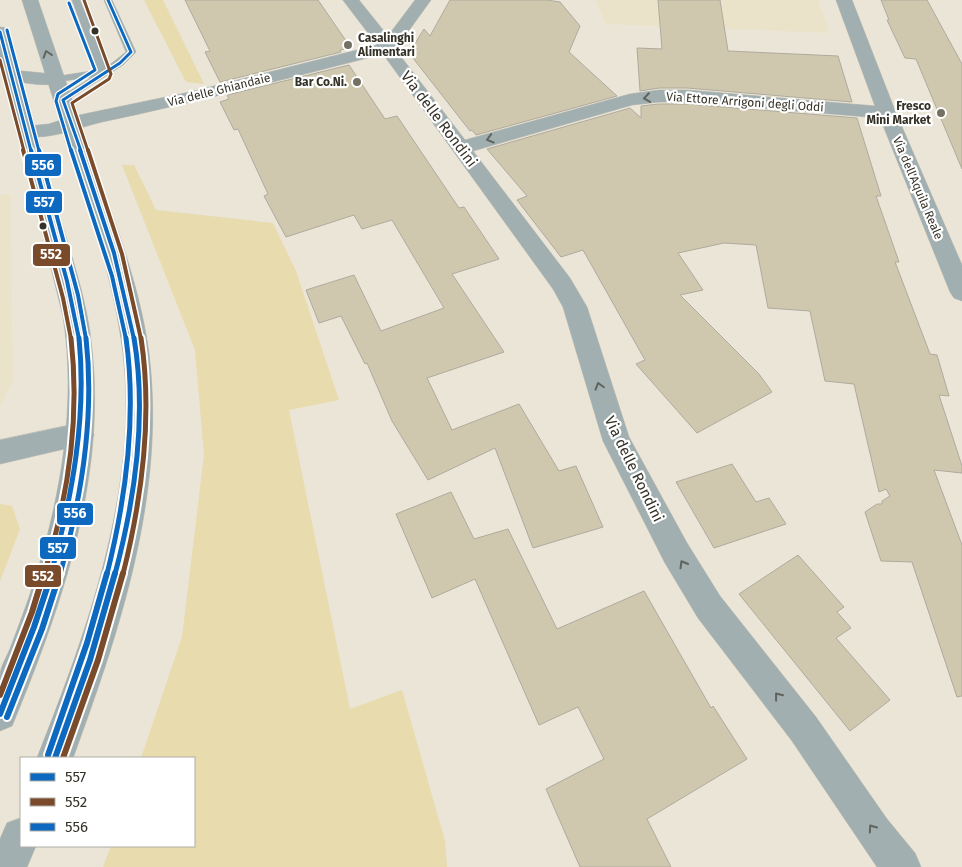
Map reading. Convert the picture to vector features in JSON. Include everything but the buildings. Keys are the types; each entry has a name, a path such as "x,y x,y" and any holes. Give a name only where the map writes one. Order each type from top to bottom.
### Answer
{"street":[{"path":"30,0 114,254 126,302 136,356 138,406 134,475 120,560 88,668 55,757"},
{"name":"Via delle Rondini","path":"351,0 365,18 383,53 460,148 544,259 575,307 617,441 686,570 709,607 804,729 874,832 901,867"},
{"name":"Via dell'Aquila Reale","path":"844,0 887,114 962,292"},
{"path":"383,53 419,6"},
{"path":"0,32 63,269 78,334 82,392 80,435 70,496 56,561 31,638 0,714"},
{"name":"Via delle Ghiandaie","path":"63,101 192,97 383,53"},
{"path":"12,75 36,79 63,101"},
{"name":"Via Ettore Arrigoni degli Oddi","path":"460,148 618,103 659,96 696,97 887,114"},
{"path":"27,131 51,130 63,101"},
{"path":"0,452 80,435"},
{"path":"7,867 20,839"}],"lane":[{"path":"76,0 104,72"},
{"path":"63,101 120,63 131,52 108,0"},
{"path":"63,101 104,72"}],"shaded area":[{"path":"144,0 163,0 204,84 186,82"},
{"path":"596,0 818,0 830,33 606,24"},
{"path":"122,165 134,165 156,210 273,223 296,271 339,400 289,410 350,709 402,690 445,841 447,867 103,867 111,847 195,847 195,757 141,757 182,637 204,455 195,350"},
{"path":"0,194 11,195 13,381 0,406"},
{"path":"0,504 12,506 20,529 0,581"}],"transit line":[{"name":"552","path":"63,757 98,660 127,556 138,503 144,450 146,398 142,346 130,284 113,223 72,103 109,79 111,74 84,0"},
{"name":"557","path":"55,757 90,660 120,556 137,450 139,397 135,346 130,315 105,222 63,100 120,63 131,52 108,0"},
{"name":"556","path":"48,755 87,643 108,567 123,489 128,449 130,407 128,350 120,306 56,101 58,94 95,70 69,3"},
{"name":"556","path":"7,30 82,312 87,348 89,396 87,443 70,537 42,629 7,717"},
{"name":"557","path":"0,32 47,212 72,298 80,351 81,398 78,445 61,537 34,627 0,714"},
{"name":"552","path":"0,60 67,315 72,350 74,394 72,438 66,483 57,526 32,612 0,695"}],"place":[{"name":"Casalinghi Alimentari","path":"348,45"},
{"name":"Bar Co.Ni.","path":"357,82"},
{"name":"Fresco Mini Market","path":"941,113"}]}
